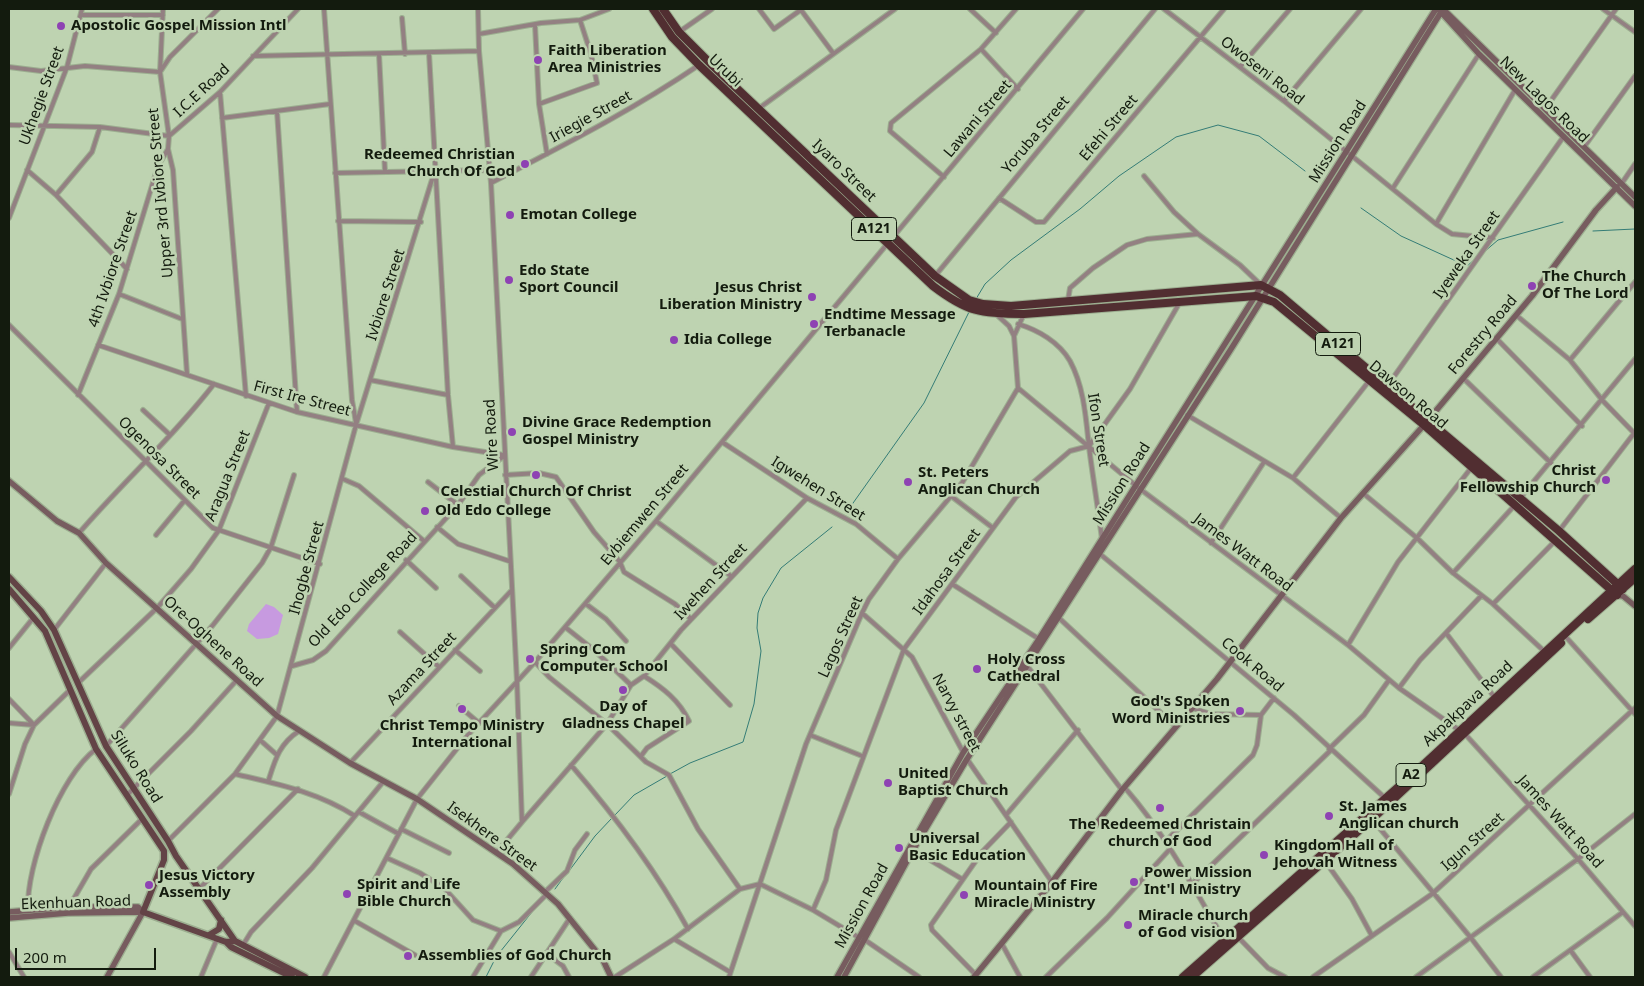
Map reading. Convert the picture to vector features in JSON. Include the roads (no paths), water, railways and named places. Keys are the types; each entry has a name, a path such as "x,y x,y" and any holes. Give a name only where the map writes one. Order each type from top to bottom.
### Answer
{"highway":[{"name":"Urubi","path":"653,9 672,37 699,65 788,143"},
{"name":"Urubi","path":"663,9 679,32 758,108 788,143"},
{"name":"Iyaro Street","path":"788,143 890,240 933,286 965,308 996,314"},
{"name":"Iyaro Street","path":"890,240 969,300 983,304 1011,306 1068,300"},
{"name":"A121","path":"1068,300 1264,287"},
{"name":"Dawson Road","path":"1264,287 1279,294 1387,386 1471,468 1514,506 1619,591"},
{"name":"A121","path":"996,314 1024,314 1259,297"},
{"name":"Dawson Road","path":"1259,297 1274,302 1295,318 1369,381 1426,423 1520,498 1559,531 1619,591"},
{"name":"Akpakpava Road","path":"1182,977 1554,651 1566,637 1619,591 1635,569"},
{"name":"Akpakpava Road","path":"1192,977 1372,819 1495,698 1545,652 1635,578"}],"main road":[{"name":"Siluko Road","path":"9,577 41,611 54,630 106,746 135,788 176,856 235,941"},
{"name":"Siluko Road","path":"9,588 35,616 49,638 96,748 164,851 164,860 143,912"},
{"name":"Ekenhuan Road","path":"143,912 226,942 235,941"},
{"path":"209,936 219,929 221,920"},
{"path":"235,941 305,977"},
{"path":"226,942 231,947 292,977"}],"street":[{"name":"Ukhegie Street","path":"9,218 67,67 82,9"},
{"name":"Upper 3rd Ivbiore Street","path":"163,9 160,72 169,136 168,149 172,170 187,374"},
{"path":"9,67 41,71 67,67 160,72 170,57 218,9"},
{"path":"290,9 296,11"},
{"path":"324,9 338,221 352,400 356,425"},
{"name":"Wire Road","path":"478,9 479,50 492,183 509,561 517,682 522,822"},
{"path":"479,34 580,20 609,9"},
{"path":"679,32 712,9"},
{"path":"759,9 774,29 802,9 833,54"},
{"path":"758,108 896,9"},
{"path":"970,9 996,33"},
{"path":"944,177 890,131 890,123 981,49 1016,9"},
{"name":"Lawani Street","path":"890,240 1083,9"},
{"name":"Yoruba Street","path":"935,276 1155,9"},
{"name":"Owoseni Road","path":"1164,9 1240,67 1436,224 1452,234 1493,238"},
{"name":"Efehi Street","path":"999,198 1036,222 1044,222 1224,9"},
{"path":"1240,67 1290,9"},
{"path":"1284,102 1360,9"},
{"name":"New Lagos Road","path":"1440,9 1478,54 1515,90 1564,136 1635,197"},
{"name":"New Lagos Road","path":"1440,9 1584,147 1619,185 1635,206"},
{"name":"Mission Road","path":"844,977 861,939 964,752 1039,639 1102,539 1187,415 1264,287 1440,9"},
{"path":"1603,9 1635,32"},
{"path":"1545,108 1616,9"},
{"name":"I.C.E Road","path":"9,124 100,127 169,136 220,92 296,11"},
{"path":"81,15 163,15"},
{"path":"402,18 405,54"},
{"path":"539,104 597,83 591,54 580,20"},
{"path":"535,25 539,104 547,154"},
{"path":"981,49 1018,89"},
{"path":"254,56 405,54 479,50"},
{"path":"429,53 448,395 453,447"},
{"path":"379,54 385,172"},
{"path":"1393,188 1478,54"},
{"name":"Iriegie Street","path":"492,183 646,99 699,65"},
{"path":"1584,147 1635,76"},
{"path":"1436,224 1515,90"},
{"path":"220,92 246,396"},
{"path":"222,118 330,104"},
{"path":"277,111 297,412"},
{"path":"56,195 92,152 100,127"},
{"name":"Iyeweka Street","path":"1387,386 1564,136"},
{"name":"4th Ivbiore Street","path":"78,395 119,294 158,166 168,149"},
{"path":"1619,185 1635,164"},
{"path":"27,170 56,195 127,269"},
{"name":"Ivbiore Street","path":"356,425 421,222 435,170"},
{"path":"335,173 490,170"},
{"path":"1144,176 1174,212 1198,234 1240,265 1264,287"},
{"name":"Forestry Road","path":"975,976 1175,726 1230,661 1341,518 1426,423 1566,254 1596,210 1619,185"},
{"path":"338,221 421,222"},
{"path":"1068,300 1070,288 1093,268 1127,245 1147,239 1198,234"},
{"name":"Evbiemwen Street","path":"324,977 355,921 417,799 479,723 586,604 890,240"},
{"path":"1570,360 1635,282"},
{"path":"119,294 182,319"},
{"name":"Mission Road","path":"837,977 967,759 1100,554 1137,487 1259,297"},
{"path":"1089,446 1130,388 1180,302"},
{"path":"996,314 1009,326 1014,336 1018,388"},
{"path":"1014,336 1024,314"},
{"path":"1516,315 1570,360 1603,401 1635,433 1559,531"},
{"name":"Ifon Street","path":"1018,324 1038,330 1069,359 1085,404 1102,539"},
{"name":"Ogenosa Street","path":"9,325 213,528 320,564"},
{"path":"1496,338 1582,426"},
{"name":"First Ire Street","path":"98,345 297,412 453,447 504,455"},
{"path":"1520,498 1603,401 1635,360"},
{"path":"1463,378 1551,463"},
{"path":"370,380 448,395"},
{"path":"1293,478 1369,381"},
{"path":"79,533 194,410 214,384"},
{"name":"James Watt Road","path":"1018,388 1137,487 1348,645 1399,688 1462,732 1531,806 1635,926"},
{"name":"Lagos Street","path":"729,977 810,735 862,613 898,559 951,496 1018,388"},
{"name":"Aragua Street","path":"78,683 157,608 191,569 219,530 269,403"},
{"path":"143,410 170,435"},
{"path":"1187,415 1293,478 1341,518"},
{"name":"Ihogbe Street","path":"168,841 235,774 277,716 320,564 356,425"},
{"name":"Igwehen Street","path":"722,442 807,498 856,524 898,559"},
{"name":"Idahosa Street","path":"813,910 826,880 836,830 862,756 904,649 1016,497 1070,451 1089,446"},
{"name":"Old Edo College Road","path":"292,666 313,660 326,651 406,560 458,505 479,475 504,455"},
{"path":"1211,543 1264,462"},
{"path":"1348,645 1398,562 1471,468"},
{"path":"505,475 538,473 556,477 594,532 620,562 622,568 629,576 675,604 691,619"},
{"path":"106,746 213,626 262,563 271,547 294,475"},
{"path":"342,479 366,492 424,541"},
{"name":"Ore-Oghene Road","path":"9,480 57,520 79,533 106,563 277,716 350,763 417,799"},
{"path":"428,482 458,505"},
{"path":"1364,494 1417,538 1452,573 1493,604 1545,652"},
{"path":"951,496 993,528"},
{"name":"Iwehen Street","path":"522,822 607,724 631,685 644,676 691,619 807,498"},
{"path":"156,535 185,500"},
{"path":"1452,573 1514,506"},
{"path":"656,521 732,576"},
{"path":"437,527 458,544 509,561"},
{"path":"1493,604 1556,540"},
{"name":"Cook Road","path":"1100,554 1274,698 1385,798"},
{"path":"406,560 436,588"},
{"path":"54,630 106,563"},
{"path":"461,576 495,608"},
{"path":"952,584 1039,639"},
{"name":"Azama Street","path":"350,763 511,591"},
{"path":"1619,591 1635,606"},
{"path":"1399,688 1420,660 1481,596"},
{"path":"586,604 606,619 626,641"},
{"name":"Narvy street","path":"862,613 904,649 918,666 967,759 1052,882"},
{"path":"9,648 35,616"},
{"path":"1059,618 1175,726"},
{"path":"565,627 594,650 631,685"},
{"path":"400,632 439,667"},
{"path":"1446,633 1495,698"},
{"path":"1566,637 1634,711"},
{"path":"671,644 730,705"},
{"path":"455,650 480,671"},
{"path":"535,662 549,677 607,724 641,756 669,775 698,829 740,889"},
{"path":"1028,666 1124,789 1146,813 1166,841 1225,941"},
{"path":"641,756 647,748 689,721 684,709 666,690 644,676"},
{"path":"1192,885 1364,715 1389,680"},
{"path":"127,795 236,681"},
{"path":"9,794 24,744 34,725 72,689"},
{"path":"1166,841 1253,754 1260,715 1274,698"},
{"path":"9,700 34,725"},
{"path":"459,706 479,723"},
{"path":"1192,708 1211,714 1260,715"},
{"name":"Igun Street","path":"1313,977 1432,894 1634,711"},
{"path":"9,723 34,725"},
{"path":"1006,815 1078,730"},
{"path":"268,782 277,755 288,739 299,731"},
{"path":"810,735 862,756"},
{"path":"260,740 277,755"},
{"path":"28,910 27,891 38,845 78,766 96,748"},
{"path":"571,765 621,825 664,885 688,929"},
{"path":"235,774 298,789 329,801 355,816"},
{"path":"243,945 251,932 312,868 383,782"},
{"path":"199,889 298,789"},
{"name":"Isekhere Street","path":"417,799 497,852 546,893 570,918 603,960 613,977"},
{"path":"358,812 399,834"},
{"path":"1416,977 1578,859 1635,814"},
{"path":"69,907 91,869 143,818"},
{"path":"1372,819 1501,977"},
{"path":"497,852 522,822"},
{"path":"975,976 930,928 982,852 1011,822"},
{"path":"401,829 449,853"},
{"path":"474,977 501,931 520,922 567,871 575,850 587,834"},
{"path":"1046,977 1107,918 1170,849"},
{"path":"913,850 962,879"},
{"path":"387,858 420,873 444,888 474,920 496,927 501,931"},
{"path":"1325,861 1352,899 1372,936"},
{"path":"613,977 674,939 740,889 760,884 813,910 919,977"},
{"name":"Ekenhuan Road","path":"9,912 69,907 138,907 143,912"},
{"path":"109,976 143,912"},
{"name":"Ekenhuan Road","path":"9,918 68,913 143,912"},
{"path":"1533,977 1623,912"},
{"path":"531,977 570,918"},
{"path":"355,921 415,955"},
{"path":"1238,937 1268,968 1285,977"},
{"path":"201,977 217,939"},
{"path":"674,939 730,972"},
{"path":"1002,944 1020,977"},
{"path":"1571,951 1590,977"},
{"path":"9,952 24,977"},
{"path":"546,953 563,966 569,977"}],"waterway":[{"path":"976,299 985,284 1011,260 1080,209 1119,176 1176,137 1218,125 1259,136 1305,171"},
{"path":"1361,208 1401,236 1467,266 1473,261"},
{"path":"1484,252 1498,240 1563,222"},
{"path":"1593,231 1635,229"},
{"path":"846,513 924,403 969,312"},
{"path":"670,774 690,763 743,742 754,704 761,651 757,628 758,613 763,598 781,568 832,527"},
{"path":"615,815 634,795 667,776"},
{"path":"569,871 595,836 612,818"},
{"path":"555,889 566,874"},
{"path":"486,977 496,957 536,907"}],"place":[{"name":"Apostolic Gospel Mission Intl","path":"61,26"},
{"name":"Faith Liberation Area Ministries","path":"538,60"},
{"name":"Redeemed Christian Church Of God","path":"525,164"},
{"name":"Emotan College","path":"510,215"},
{"name":"Edo State Sport Council","path":"509,280"},
{"name":"The Church Of The Lord","path":"1532,286"},
{"name":"Jesus Christ Liberation Ministry","path":"812,297"},
{"name":"Endtime Message Terbanacle","path":"814,324"},
{"name":"Idia College","path":"674,340"},
{"name":"Divine Grace Redemption Gospel Ministry","path":"512,432"},
{"name":"Celestial Church Of Christ","path":"536,475"},
{"name":"Christ Fellowship Church","path":"1606,480"},
{"name":"St. Peters Anglican Church","path":"908,482"},
{"name":"Old Edo College","path":"425,511"},
{"name":"Spring Com Computer School","path":"530,659"},
{"name":"Holy Cross Cathedral","path":"977,669"},
{"name":"Day of Gladness Chapel","path":"623,690"},
{"name":"Christ Tempo Ministry International","path":"462,709"},
{"name":"God's Spoken Word Ministries","path":"1240,711"},
{"name":"United Baptist Church","path":"888,783"},
{"name":"The Redeemed Christain church of God","path":"1160,808"},
{"name":"St. James Anglican church","path":"1329,816"},
{"name":"Universal Basic Education","path":"899,848"},
{"name":"Kingdom Hall of Jehovah Witness","path":"1264,855"},
{"name":"Power Mission Int'l Ministry","path":"1134,882"},
{"name":"Jesus Victory Assembly","path":"149,885"},
{"name":"Spirit and Life Bible Church","path":"347,894"},
{"name":"Mountain of Fire Miracle Ministry","path":"964,895"},
{"name":"Miracle church of God vision","path":"1128,925"},
{"name":"Assemblies of God Church","path":"408,956"}]}
